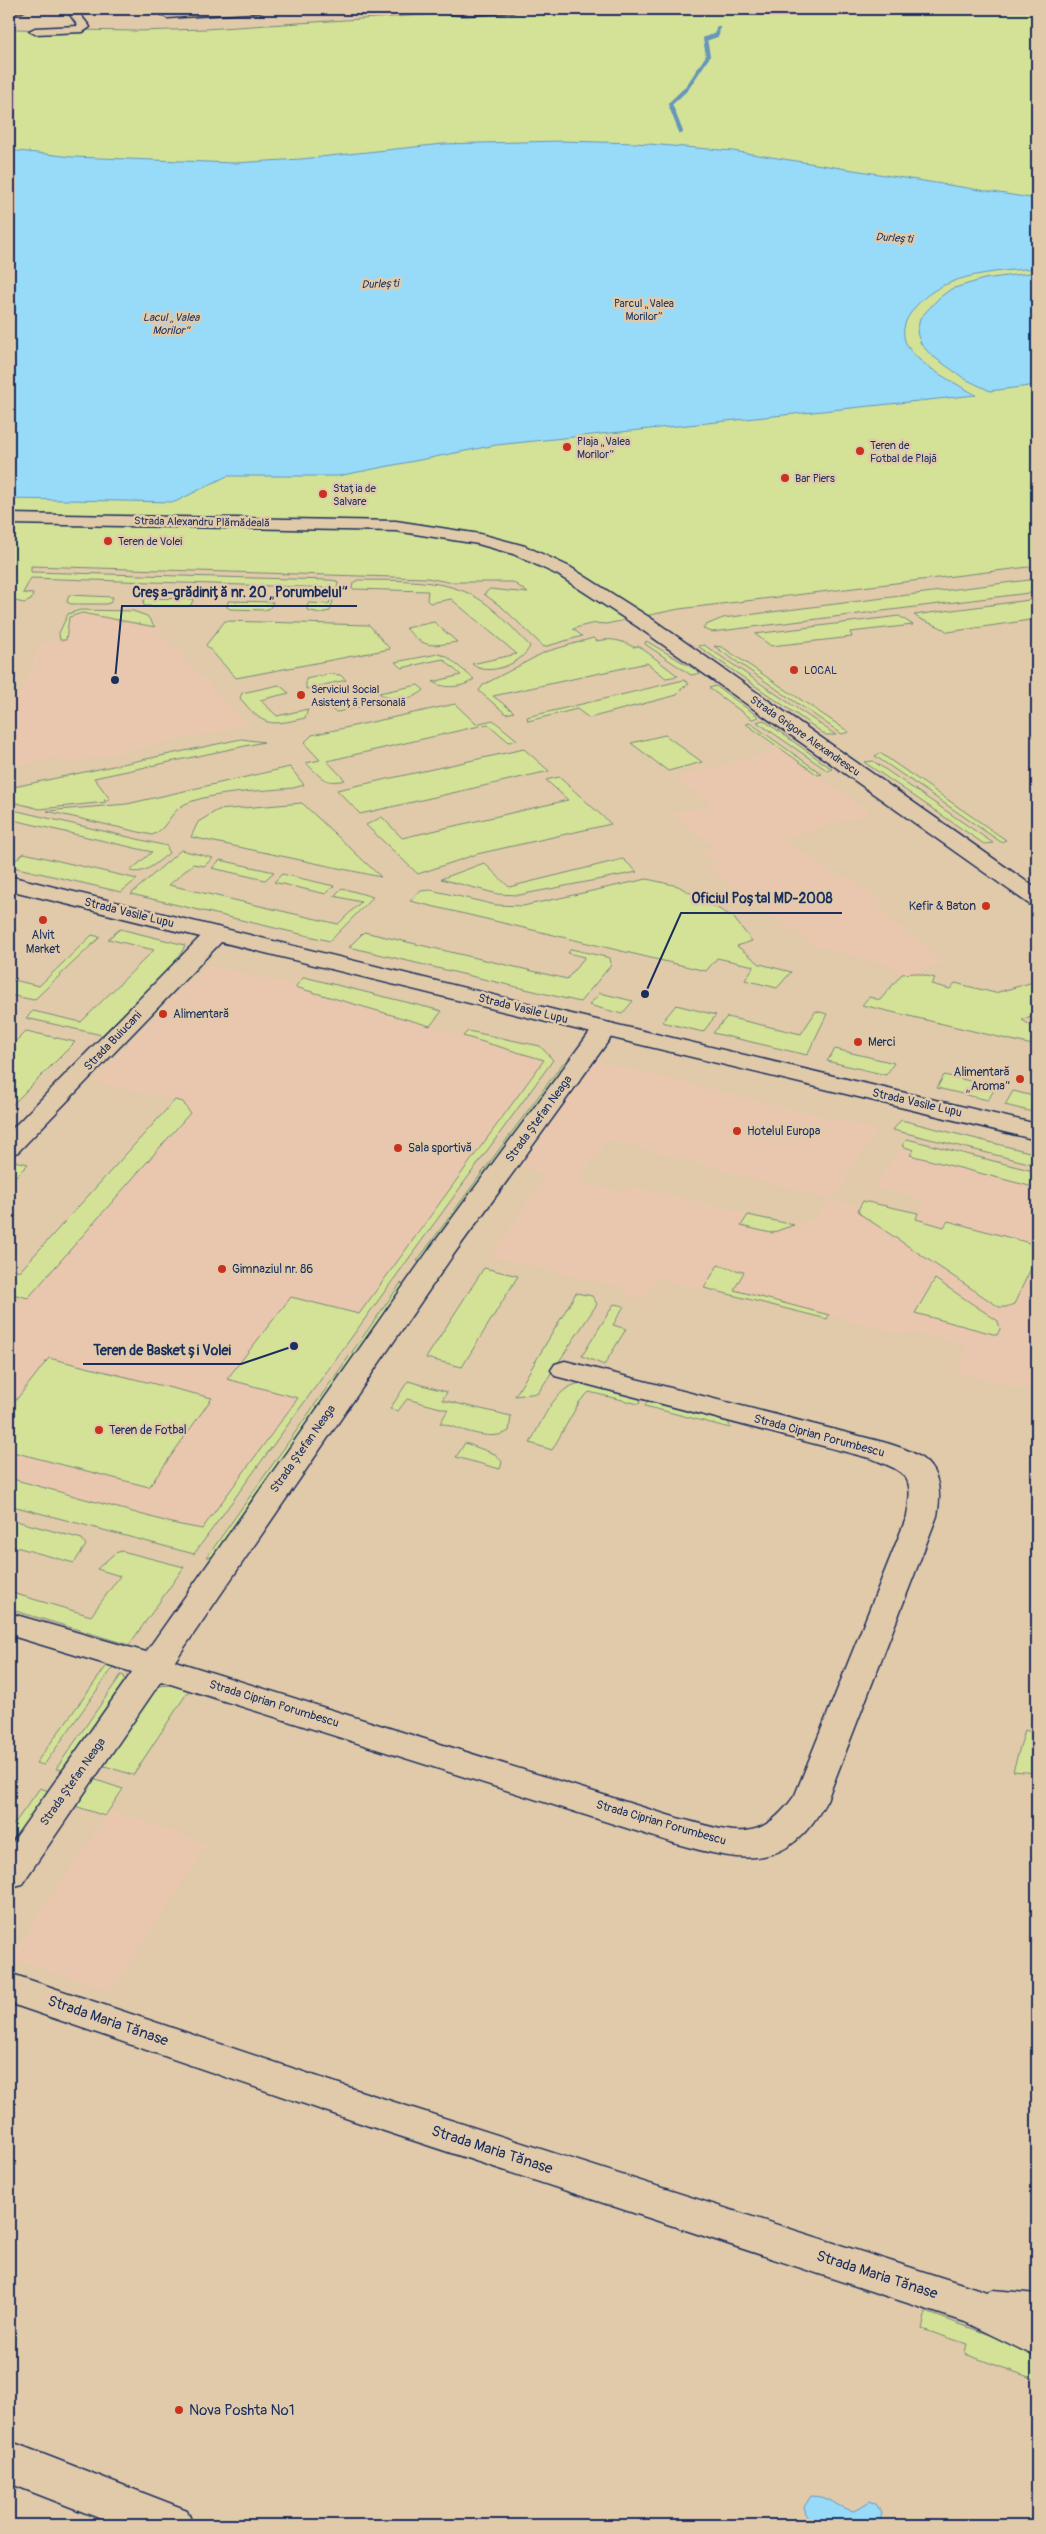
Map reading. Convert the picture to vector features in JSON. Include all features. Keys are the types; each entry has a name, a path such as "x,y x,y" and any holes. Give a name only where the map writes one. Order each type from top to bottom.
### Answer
{"street":[{"path":"9,10 22,9"},
{"path":"35,31 83,29 85,27 71,9"},
{"path":"167,15 261,9"},
{"path":"443,9 465,11 513,9"},
{"name":"Strada Alexandru Plămădeală","path":"9,519 396,526 499,544 532,555 571,576"},
{"name":"Strada Grigore Alexandrescu","path":"571,576 645,623 1037,899"},
{"name":"Strada Vasile Lupu","path":"9,883 1037,1132"},
{"name":"Strada Buiucani","path":"9,1147 216,934"},
{"name":"Strada Ștefan Neaga","path":"9,1874 219,1569 441,1253 606,1029"},
{"name":"Strada Ciprian Porumbescu","path":"9,1624 154,1666 685,1832 739,1845 765,1844 782,1835 799,1820 810,1800 922,1516 925,1501 923,1483 915,1467 882,1452 564,1370"},
{"name":"Strada Maria Tănase","path":"9,1988 369,2110 976,2307 1037,2338"},
{"name":"Strada Maria Tănase","path":"976,2307 1037,2313"},
{"path":"9,2462 170,2525"}],"shaded area":[{"path":"82,613 155,627 247,725 65,764 60,757 9,767 9,698 21,693 41,643 66,640 69,617"},
{"path":"782,749 870,813 784,839 836,875 851,879 888,907 878,910 943,962 915,973 902,974 889,965 816,946 708,868 718,865 701,852 714,847 672,814 713,805 677,778"},
{"name":"Gimnaziul nr. 86","path":"208,965 287,984 544,1060 202,1529 176,1524 9,1478 9,1319 190,1113 183,1102 94,1081 148,1022"},
{"path":"597,1061 877,1130 836,1195 829,1199 860,1207 863,1201 871,1201 918,1213 925,1200 874,1187 907,1139 1037,1172 1037,1383 1025,1390 957,1371 968,1346 908,1331 906,1334 897,1333 829,1315 827,1319 656,1278 644,1299 624,1295 626,1288 491,1256 546,1174 521,1166 590,1066","holes":["609,1139 828,1199 828,1202 814,1218 794,1225 631,1186 627,1192 577,1182"]},
{"path":"110,1810 207,1844 112,1991 10,1958"}],"green space":[{"name":"Parcul „Valea Morilor”","path":"478,9 1037,9 1037,566 679,609 573,629 582,636 544,647 503,608 484,594 490,589 528,593 513,582 448,582 427,578 31,566 31,572 329,580 337,581 338,584 330,611 320,613 307,610 308,603 329,604 334,588 31,578 23,593 33,594 31,600 24,603 11,600 9,603 9,29 136,31 206,29 438,14"},
{"path":"1037,579 1037,592 712,632 703,629 706,625 723,618"},
{"path":"358,580 422,582 438,584 469,593 495,611 530,646 520,658 504,667 496,669 479,668 472,664 517,654 451,599 430,603 427,600 428,591 352,589 353,583"},
{"path":"69,595 113,597 110,603 105,604 71,604 67,602"},
{"path":"145,598 194,599 190,606 145,606 143,604"},
{"path":"1037,599 1037,619 948,632 914,615"},
{"path":"228,601 273,602 270,608 265,610 230,609 227,607"},
{"path":"80,610 133,611 147,616 155,627 82,613 69,617 66,640 60,640 59,633 68,614"},
{"path":"899,616 913,625 850,632 852,637 771,646 755,634"},
{"path":"225,621 369,625 390,649 236,678 206,645"},
{"path":"434,622 457,642 434,645 423,643 406,628"},
{"path":"593,638 597,641 616,640 633,647 639,646 678,676 666,678 647,663 493,696 514,712 506,714 479,691 483,685 545,652"},
{"path":"646,641 701,673 691,675 645,644"},
{"path":"704,645 836,735 826,735 698,646"},
{"path":"714,646 722,647 849,732 842,734"},
{"path":"438,654 446,656 474,679 459,686 442,686 433,682 461,675 443,659 401,668 395,662"},
{"path":"329,674 340,675 346,680 306,689 306,679"},
{"path":"684,680 689,684 682,688 677,695 589,718 577,709 528,721 527,717"},
{"path":"279,685 289,693 260,700 277,716 308,709 305,718 275,723 268,722 248,708 240,698 242,693"},
{"path":"418,685 424,690 409,698 390,698 379,693"},
{"path":"716,686 759,717 752,719 709,688"},
{"path":"366,696 364,706 337,712 323,706"},
{"path":"455,704 476,724 493,720 517,740 509,742 488,724 327,761 345,780 338,781 323,779 306,763 320,760 304,743 312,735"},
{"path":"763,720 832,769 828,771 757,722"},
{"path":"750,723 822,774 818,775 746,724"},
{"path":"665,735 702,762 668,771 631,743"},
{"path":"241,739 264,742 94,778 110,799 104,800 106,802 40,809 9,801 9,788"},
{"path":"524,749 549,771 360,814 337,790"},
{"path":"880,753 1006,840 1001,842 875,756"},
{"path":"873,761 993,843 984,844 864,762"},
{"path":"290,767 304,785 293,788 223,794 196,800 180,807 157,833 152,835 47,811 127,804"},
{"path":"559,777 611,824 477,854 418,874 366,825 382,817 402,838 568,800 546,780"},
{"path":"302,803 381,877 191,837 198,822 218,810"},
{"path":"9,809 167,846 169,853 156,864 146,869 136,872 130,871 152,852 9,819"},
{"path":"181,850 213,858 204,866 193,864 169,885 338,924 361,902 334,896 342,888 373,897 330,941 131,894"},
{"path":"24,853 137,879 121,892 9,866"},
{"path":"623,859 637,872 519,895 498,894 441,879 484,863 509,887"},
{"path":"220,860 274,872 265,880 212,868"},
{"path":"282,874 334,886 326,894 274,882"},
{"path":"647,879 678,886 733,917 752,941 737,946 760,964 791,972 777,988 745,980 754,966 717,958 706,971 410,901 421,891 431,890 496,905 523,906"},
{"path":"120,929 185,945 179,958 102,1035 26,1018 33,1011 81,1022 154,950 108,939"},
{"path":"364,932 567,979 585,957 568,953 571,949 610,958 611,965 580,1002 349,947"},
{"path":"92,935 100,937 34,1000 9,995 9,979 39,986"},
{"path":"915,973 935,978 931,984 950,989 955,983 995,993 1037,981 1037,991 1035,993 1037,995 1037,1013 1022,1020 1037,1029 1037,1046 862,1005 869,997 880,1000 902,974"},
{"path":"304,977 442,1011 430,1026 295,987"},
{"path":"600,993 633,1001 622,1014 589,1005"},
{"path":"676,1005 716,1015 703,1032 662,1022"},
{"path":"816,1011 827,1014 807,1055 713,1033 727,1017 801,1034"},
{"path":"26,1031 75,1042 9,1108 9,1048"},
{"path":"468,1031 540,1046 553,1060 194,1554 9,1505 9,1478 176,1524 202,1529 298,1398 227,1379 291,1297 359,1314 544,1060 463,1036"},
{"path":"835,1049 894,1063 886,1075 827,1061"},
{"path":"563,1063 567,1063 424,1263 417,1261"},
{"path":"944,1075 996,1087 988,1100 937,1088"},
{"path":"1013,1091 1037,1097 1037,1113 1005,1105"},
{"path":"175,1100 183,1102 190,1113 28,1298 9,1293 9,1268 20,1271"},
{"path":"901,1120 1037,1154 1037,1165 893,1130"},
{"path":"907,1139 1037,1172 1037,1188 910,1155 914,1150 902,1146"},
{"path":"9,1160 28,1164 9,1183"},
{"path":"863,1201 918,1213 916,1219 944,1227 948,1221 1037,1245 1037,1256 1014,1304 999,1307 860,1214 858,1210"},
{"path":"748,1215 794,1225 771,1233 741,1226"},
{"path":"718,1265 744,1272 734,1290 829,1315 827,1319 704,1288"},
{"path":"484,1268 518,1276 462,1367 426,1358"},
{"path":"935,1279 998,1321 1000,1329 997,1335 915,1313"},
{"path":"401,1283 404,1286 403,1294 213,1557 207,1557"},
{"path":"576,1293 592,1296 597,1304 538,1393 515,1396"},
{"path":"614,1304 624,1306 613,1325 626,1329 604,1365 582,1356"},
{"name":"Teren de Fotbal","path":"49,1358 212,1398 149,1487 9,1451 9,1409"},
{"path":"408,1381 447,1392 442,1400 511,1416 509,1431 493,1436 484,1435 440,1423 448,1410 407,1399 398,1411 390,1409"},
{"path":"581,1383 641,1398 639,1404 589,1392 580,1401 552,1450 530,1443 556,1398 563,1391"},
{"path":"648,1400 728,1420 730,1428 645,1406"},
{"path":"465,1443 495,1454 502,1462 500,1469 456,1457"},
{"path":"9,1519 82,1539 86,1545 74,1563 9,1545"},
{"path":"122,1551 184,1567 129,1645 9,1609 9,1592 91,1616 120,1576 97,1569 115,1553"},
{"path":"108,1664 114,1666 44,1765 36,1763"},
{"path":"121,1675 124,1676 125,1680 62,1770 56,1769"},
{"path":"178,1684 189,1690 133,1775 102,1765 153,1691 160,1686"},
{"path":"1025,1730 1037,1734 1037,1773 1013,1771"},
{"path":"93,1779 123,1789 105,1816 75,1806"},
{"path":"40,1788 49,1791 9,1847 9,1831"},
{"path":"926,2312 1037,2352 1037,2380 965,2354 967,2344 922,2329"}],"water":[{"name":"Lacul „Valea Morilor”","path":"561,141 636,143 733,151 1037,199 1037,268 1002,271 950,282 921,300 910,314 904,326 904,339 908,347 921,361 939,374 976,395 496,445 338,476 227,476 175,502 9,499 9,150 73,157 235,163 301,159 443,144"},
{"path":"1037,272 1037,385 990,391 965,379 931,355 921,344 917,333 920,318 939,298 951,289 984,279"},
{"path":"811,2496 824,2498 854,2511 870,2501 876,2504 882,2513 879,2525 816,2525 809,2523 804,2507"}],"waterway":[{"path":"681,132 670,104 687,88 708,56 705,39 717,35 718,28"}],"place":[{"name":"Plaja „Valea Morilor”","path":"567,447"},
{"name":"Teren de Fotbal de Plajă","path":"860,451"},
{"name":"Bar Piers","path":"785,478"},
{"name":"Stația de Salvare","path":"323,494"},
{"name":"Teren de Volei","path":"108,541"},
{"name":"LOCAL","path":"794,670"},
{"name":"Creșa-grădiniță nr. 20 „Porumbelul”","path":"115,680"},
{"name":"Serviciul Social Asistență Personală","path":"301,695"},
{"name":"Kefir & Baton","path":"986,906"},
{"name":"Alvit Market","path":"43,920"},
{"name":"Oficiul Poștal MD-2008","path":"645,994"},
{"name":"Alimentară","path":"163,1014"},
{"name":"Merci","path":"858,1042"},
{"name":"Alimentară „Aroma”","path":"1020,1079"},
{"name":"Hotelul Europa","path":"737,1131"},
{"name":"Sala sportivă","path":"398,1148"},
{"name":"Gimnaziul nr. 86","path":"222,1269"},
{"name":"Teren de Basket și Volei","path":"294,1346"},
{"name":"Teren de Fotbal","path":"99,1430"},
{"name":"Nova Poshta №1","path":"179,2410"}],"water label":[{"name":"Durlești","path":"894,238"},
{"name":"Durlești","path":"380,284"}]}
